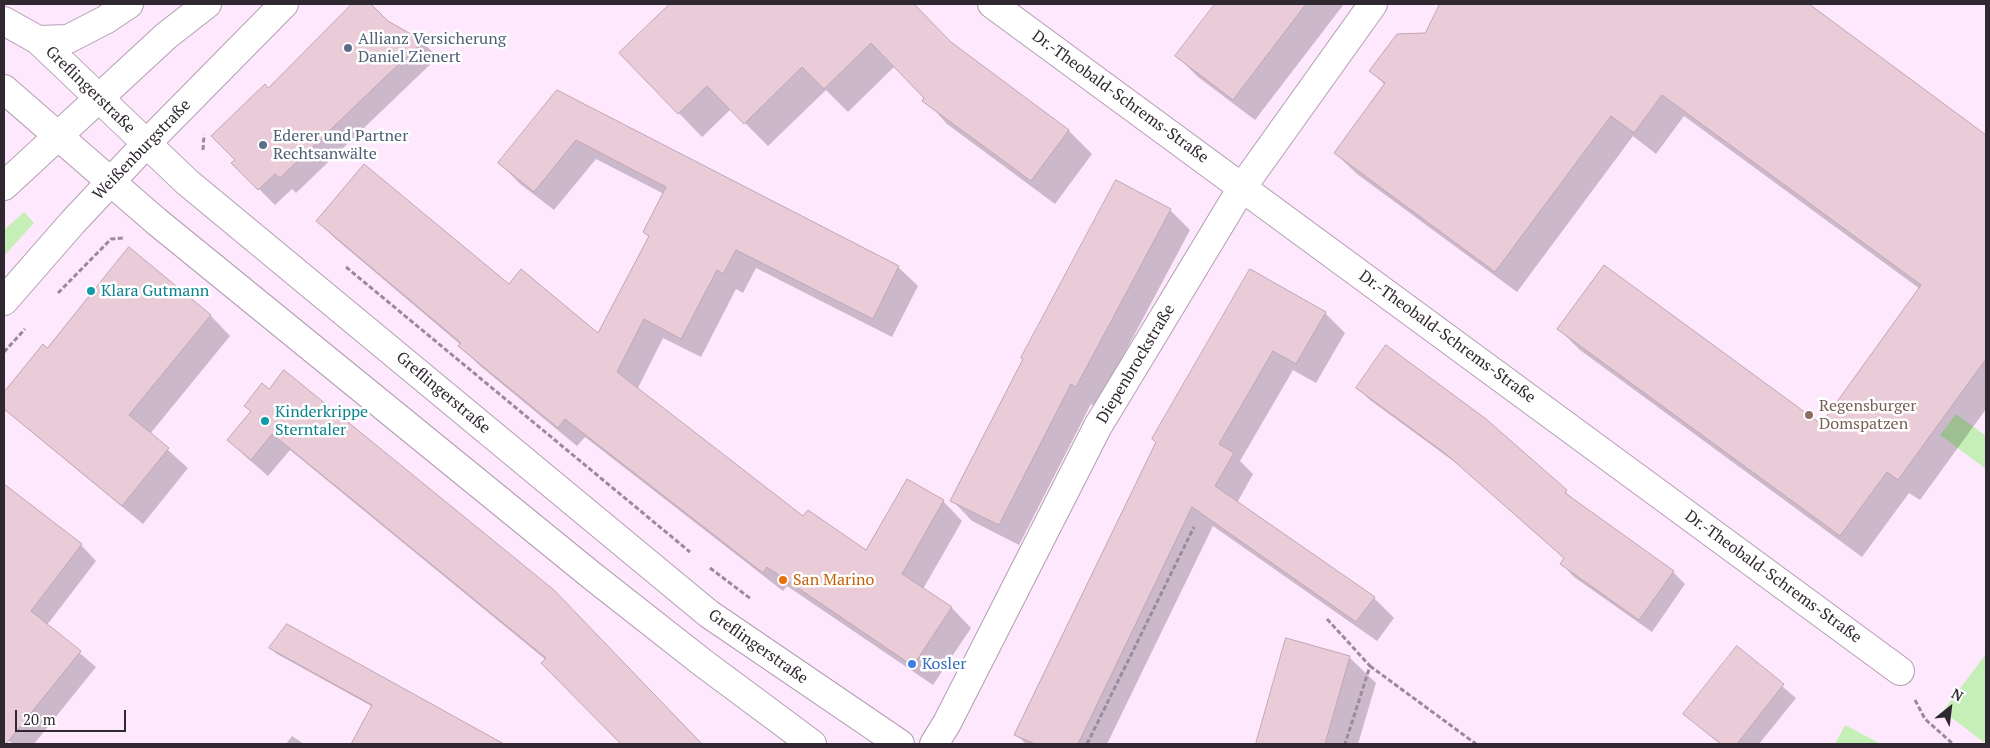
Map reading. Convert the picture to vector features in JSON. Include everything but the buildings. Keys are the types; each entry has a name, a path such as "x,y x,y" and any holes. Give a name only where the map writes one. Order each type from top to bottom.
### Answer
{"street":[{"path":"38,40 68,39 105,20 129,4"},
{"path":"4,186 166,36 207,4"},
{"name":"Weißenburgstraße","path":"4,300 110,182 284,4"},
{"name":"Dr.-Theobald-Schrems-Straße","path":"992,4 1243,186 1900,671"},
{"name":"Diepenbrockstraße","path":"934,744 947,723 1098,426 1243,186 1373,4"},
{"name":"Greflingerstraße","path":"4,21 38,40 187,182 709,614 900,744"},
{"path":"4,89 110,182 591,575 703,663 812,744"}],"path":[{"path":"206,158 201,147 202,137 207,131"},
{"path":"340,262 693,554"},
{"path":"1088,744 1194,527"},
{"path":"708,567 756,603"},
{"path":"1327,619 1370,666 1476,744"},
{"path":"1345,744 1370,666"},
{"path":"1900,671 1925,719 1953,744"}],"green space":[{"path":"24,212 34,223 4,256 4,230"},
{"path":"1956,414 1986,436 1986,469 1940,435"},
{"path":"1986,654 1986,744 1943,711"},
{"path":"1845,725 1881,744 1835,744"}],"place":[{"name":"Allianz Versicherung Daniel Zienert","path":"348,48"},
{"name":"Ederer und Partner Rechtsanwälte","path":"263,145"},
{"name":"Klara Gutmann","path":"91,291"},
{"name":"Regensburger Domspatzen","path":"1809,415"},
{"name":"Kinderkrippe Sterntaler","path":"265,421"},
{"name":"San Marino","path":"783,580"},
{"name":"Kosler","path":"912,664"}]}
